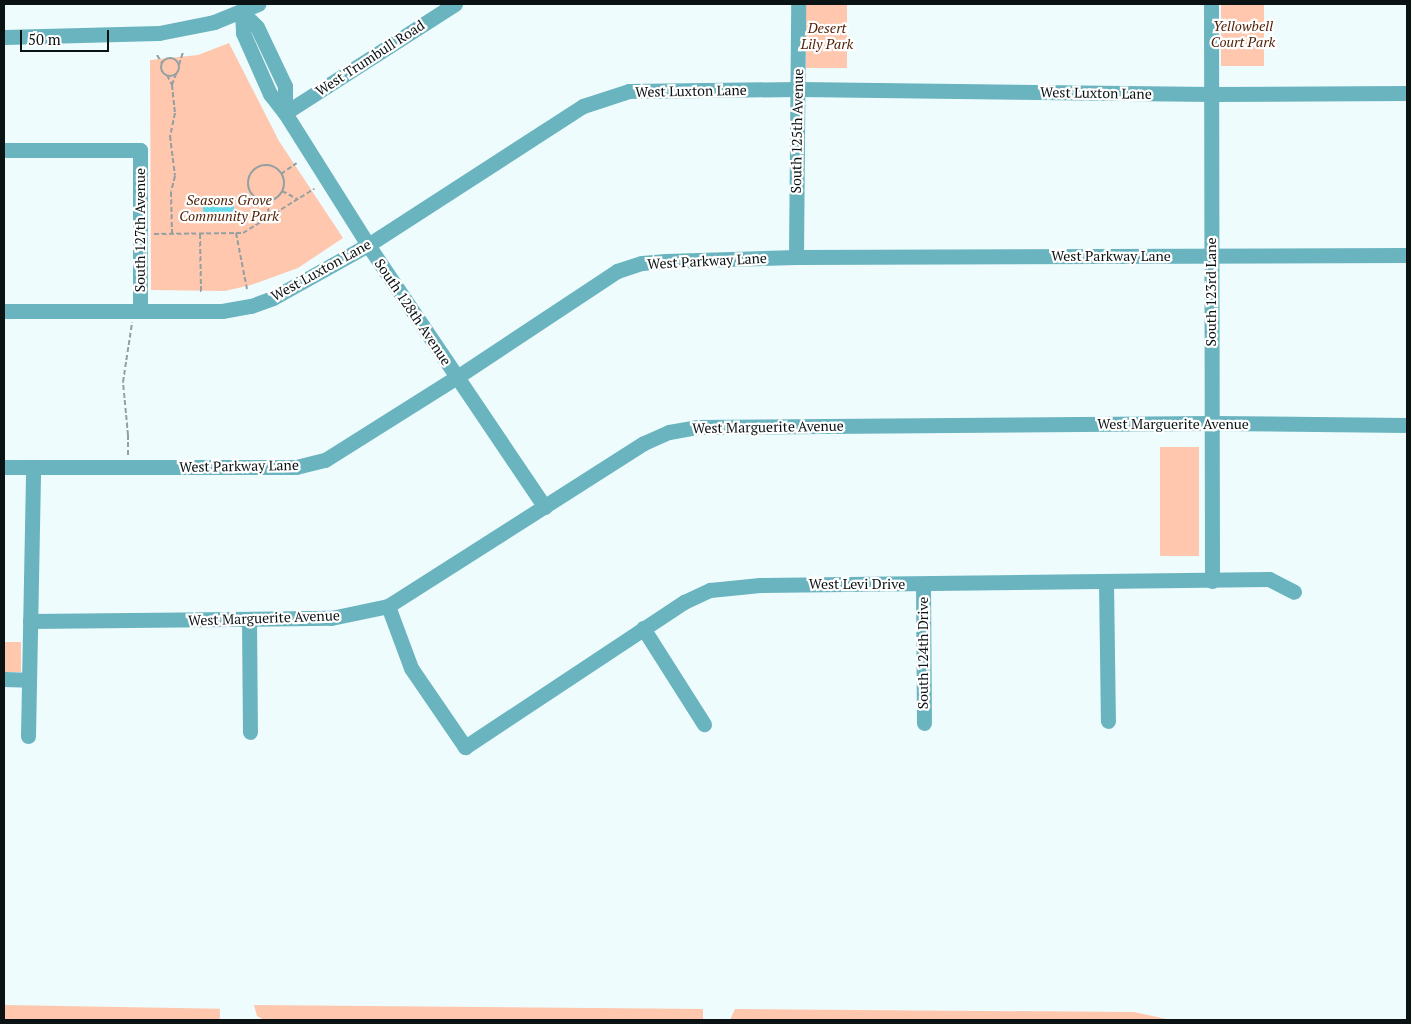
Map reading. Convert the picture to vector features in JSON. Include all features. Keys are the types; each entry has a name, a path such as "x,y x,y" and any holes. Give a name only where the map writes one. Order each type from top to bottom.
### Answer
{"street":[{"path":"4,37 159,33 184,30 242,12 258,4"},
{"name":"West Trumbull Road","path":"285,113 455,4"},
{"name":"South 125th Avenue","path":"796,257 798,4"},
{"name":"South 123rd Lane","path":"1211,4 1212,581"},
{"name":"South 128th Avenue","path":"242,12 257,27 284,86 285,113 368,246 545,507"},
{"name":"West Luxton Lane","path":"4,311 222,311 251,306 290,291 368,246 583,106 629,91 798,89 1212,94 1407,93"},
{"name":"South 127th Avenue","path":"4,150 140,150 140,311"},
{"name":"West Parkway Lane","path":"4,466 296,467 325,460 457,377 617,271 642,263 796,257 1407,255"},
{"name":"West Marguerite Avenue","path":"30,621 331,618 388,606 644,442 670,432 697,427 1212,423 1407,424"},
{"path":"28,736 33,467"},
{"name":"West Levi Drive","path":"388,606 411,668 465,747 643,628 684,602 710,590 734,586 1269,579 1294,592"},
{"path":"1106,582 1108,721"},
{"name":"South 124th Drive","path":"923,584 924,722"},
{"path":"249,620 250,732"},
{"path":"643,628 704,724"},
{"path":"4,679 28,680"}],"path":[{"path":"172,85 183,52"},
{"path":"162,64 169,58 169,54"},
{"path":"157,55 162,64 162,71 172,85 175,113 170,136 175,176 171,192 172,234"},
{"path":"169,58 176,60 179,65"},
{"path":"166,75 176,74"},
{"path":"281,174 297,163"},
{"path":"272,166 281,174 284,181 282,191 276,198 260,201 250,194 247,182 248,177 256,168 272,166"},
{"path":"152,234 236,233 249,230 314,189"},
{"path":"282,191 297,200"},
{"path":"267,201 270,217"},
{"path":"236,233 247,289"},
{"path":"200,234 201,294"},
{"path":"123,311 123,320 133,319 124,364 123,382 128,435 128,467"}],"green space":[{"name":"Desert Lily Park","path":"806,4 847,4 847,68 806,68"},
{"name":"Yellowbell Court Park","path":"1221,4 1264,4 1264,66 1221,66"},
{"name":"Seasons Grove Community Park","path":"229,43 279,141 343,238 298,268 251,285 225,291 151,290 150,60 198,55"},
{"path":"1160,447 1199,447 1199,556 1160,556"},
{"path":"4,642 21,642 21,672 4,672"},
{"path":"4,1005 220,1009 220,1020 4,1020"},
{"path":"254,1005 703,1009 703,1020 264,1020 257,1016"},
{"path":"735,1009 1134,1012 1171,1020 730,1020"}],"building":[{"path":"203,202 234,202 234,213 203,213"}]}
